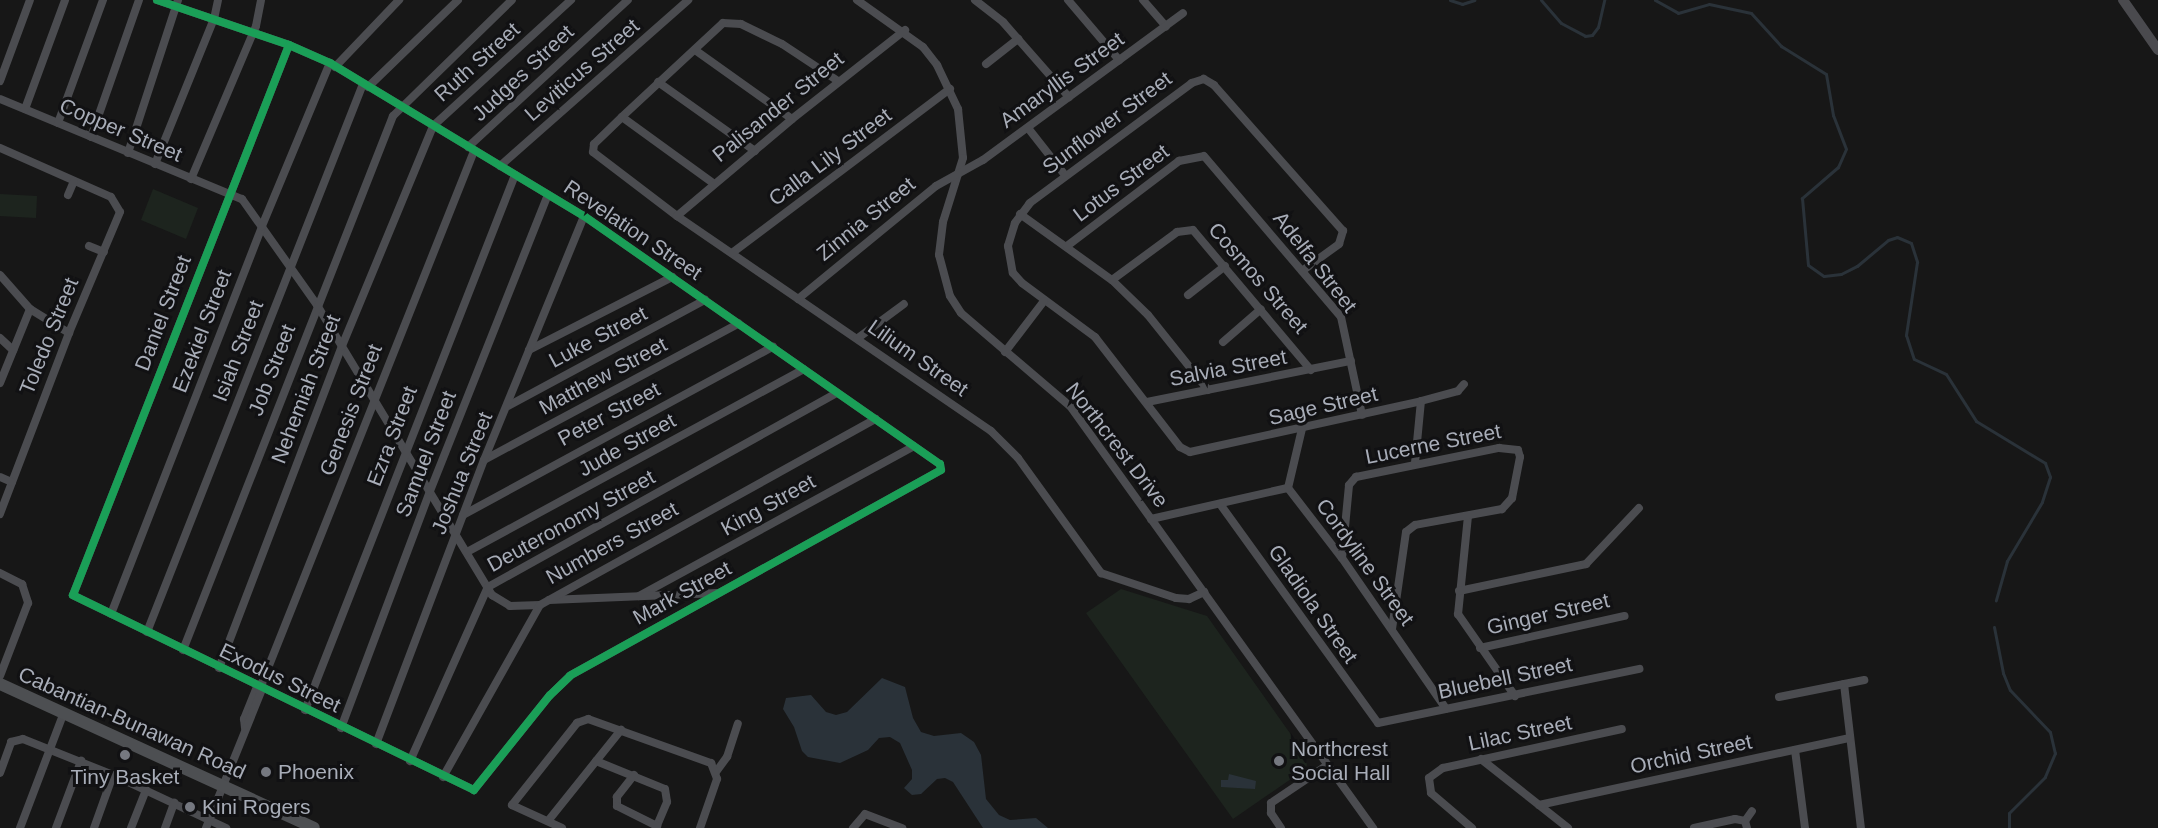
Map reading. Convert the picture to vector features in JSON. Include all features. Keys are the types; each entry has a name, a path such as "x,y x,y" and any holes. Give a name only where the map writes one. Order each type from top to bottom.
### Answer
{"main road":[{"name":"Cabantian-Bunawan Road","path":"0,684 314,828"}],"street":[{"path":"0,81 30,0"},
{"path":"25,109 64,0"},
{"path":"58,123 103,0"},
{"path":"91,137 139,0"},
{"name":"Revelation Street","path":"157,0 177,3 214,19 289,45 333,65 584,216 876,419 942,468"},
{"path":"155,165 214,19 218,0"},
{"path":"191,179 252,32 261,0"},
{"path":"333,65 399,0"},
{"path":"366,85 458,0"},
{"name":"Ruth Street","path":"433,126 571,0"},
{"name":"Judges Street","path":"471,149 628,0"},
{"name":"Leviticus Street","path":"500,166 688,0"},
{"name":"Northcrest Drive","path":"857,0 905,30 937,65 950,89 963,135 961,174 940,236 942,273 961,313 1070,406 1372,828"},
{"path":"975,0 1018,39 1069,97"},
{"path":"1068,0 1119,60"},
{"path":"1143,0 1166,26"},
{"path":"2123,0 2158,50"},
{"name":"Job Street","path":"183,650 393,116 510,1"},
{"path":"128,153 177,3"},
{"name":"Amaryllis Street","path":"961,174 1028,128 1183,13"},
{"path":"713,183 622,117 719,26 735,22 782,44 838,81"},
{"name":"Palisander Street","path":"677,216 713,183 838,81 905,30"},
{"path":"986,64 1018,39"},
{"name":"Daniel Street","path":"73,595 289,45"},
{"path":"695,50 792,119"},
{"name":"Ezekiel Street","path":"111,614 262,226 333,65"},
{"name":"Sunflower Street","path":"1020,214 1065,175 1192,83 1204,79 1214,85 1343,231 1339,244 1302,271"},
{"path":"658,82 755,151"},
{"name":"Isiah Street","path":"147,632 290,268 366,85"},
{"name":"Calla Lily Street","path":"732,254 950,89"},
{"name":"Copper Street","path":"0,99 242,200 317,305 488,587"},
{"name":"Lilium Street","path":"622,117 593,148 597,159 732,254 858,338 1004,442 1101,573 1176,598 1189,598 1204,592"},
{"name":"Nehemiah Street","path":"219,668 342,346 433,126"},
{"path":"1028,128 1065,175"},
{"name":"Genesis Street","path":"208,824 245,728 244,719 261,686 471,149"},
{"path":"1,152 74,181 68,195"},
{"name":"Lotus Street","path":"1067,246 1179,161 1198,155"},
{"name":"Adelfa Street","path":"1198,155 1209,159 1341,317 1362,415"},
{"name":"Zinnia Street","path":"798,299 936,186 961,174"},
{"name":"Ezra Street","path":"305,710 515,175"},
{"name":"Toledo Street","path":"0,513 69,333 104,252 119,207 111,197 74,181"},
{"name":"Samuel Street","path":"341,728 430,491 548,195"},
{"path":"1147,402 1095,337 1044,301 1013,273 1009,261 1011,233 1020,214 1112,280 1148,315 1208,390"},
{"name":"Joshua Street","path":"376,744 484,460 584,216"},
{"name":"Cosmos Street","path":"1112,280 1177,232 1188,229 1197,233 1311,370"},
{"path":"89,246 104,252"},
{"path":"1188,295 1226,266"},
{"path":"0,275 30,309 69,333"},
{"path":"530,350 672,277"},
{"name":"Luke Street","path":"508,406 705,300"},
{"path":"1005,352 1044,301"},
{"path":"858,338 904,304"},
{"path":"0,382 30,309"},
{"path":"1223,342 1261,309"},
{"name":"Matthew Street","path":"484,460 739,323"},
{"path":"0,338 13,350"},
{"name":"Peter Street","path":"463,514 773,347"},
{"name":"Salvia Street","path":"1147,402 1351,361"},
{"name":"Jude Street","path":"467,552 804,369"},
{"name":"Sage Street","path":"1147,402 1185,450 1194,452 1421,401 1458,391 1464,384"},
{"name":"Deuteronomy Street","path":"410,761 488,587 837,393"},
{"path":"1415,463 1421,401"},
{"name":"Numbers Street","path":"443,777 543,603 876,419"},
{"name":"Cordyline Street","path":"1302,429 1288,488 1342,558 1446,709"},
{"name":"King Street","path":"639,596 914,446"},
{"name":"Lucerne Street","path":"1342,558 1351,481 1370,472 1415,463 1499,448 1518,450 1520,457 1508,505 1468,516 1415,525 1406,532 1392,629"},
{"name":"Mark Street","path":"474,790 550,695 570,676 718,593 929,480 942,468"},
{"path":"0,477 12,482"},
{"path":"1151,519 1288,488"},
{"name":"Gladiola Street","path":"1220,504 1378,723"},
{"path":"1459,591 1586,564 1639,508"},
{"path":"1468,516 1458,614 1515,696"},
{"path":"0,573 22,584 28,603 0,676"},
{"path":"488,587 503,604 718,593"},
{"name":"Exodus Street","path":"73,595 219,668 261,686 341,728 474,790"},
{"name":"Ginger Street","path":"1480,648 1624,616"},
{"name":"Bluebell Street","path":"1378,723 1639,669"},
{"path":"1779,697 1864,680"},
{"path":"1844,684 1861,828"},
{"path":"20,828 64,712"},
{"path":"562,828 512,805 520,792 580,721 592,720 707,759 716,772"},
{"path":"700,828 716,772 727,757 738,724"},
{"name":"Lilac Street","path":"1428,778 1443,768 1622,729"},
{"path":"548,822 621,730"},
{"name":"Orchid Street","path":"1539,805 1850,738"},
{"path":"0,773 15,740 50,748 174,803 208,824 226,828"},
{"path":"1796,750 1805,828"},
{"path":"1480,759 1568,828"},
{"path":"56,828 81,761"},
{"path":"596,761 634,775 662,786 667,793 657,827 617,806 617,797 634,775"},
{"path":"1281,828 1271,813 1270,803 1326,766"},
{"path":"1418,774 1428,778 1431,793 1470,828"},
{"path":"94,828 113,775"},
{"path":"131,828 146,790"},
{"path":"165,828 174,803"},
{"path":"1694,828 1735,819 1746,824 1752,811"},
{"path":"853,828 865,814 898,827"}],"shaded area":[{"path":"153,189 198,208 186,239 141,220"},
{"path":"0,194 37,196 36,218 0,216"},
{"path":"1121,589 1207,616 1304,753 1307,765 1304,770 1233,819 1086,613"},
{"path":"882,678 905,687 913,718 921,732 934,736 961,733 974,742 981,755 986,799 999,815 1010,820 1036,818 1048,828 983,828 953,782 945,778 937,779 921,794 912,795 904,788 912,779 912,770 900,743 890,737 879,738 868,750 840,763 808,757 802,751 794,727 783,709 786,698 811,695 826,712 836,715 847,712"},
{"path":"1229,774 1256,781 1255,789 1221,787 1221,780 1228,780"}],"waterway":[{"path":"1450,0 1462,4 1474,0"},
{"path":"1541,0 1561,23 1585,36 1592,35 1598,27 1604,0"},
{"path":"1655,0 1678,13 1709,4 1751,13 1781,46 1826,74 1833,115 1846,149 1838,167 1802,198 1808,265 1824,276 1841,274 1857,266 1888,240 1897,237 1911,243 1917,262 1906,335 1914,359 1946,374 1976,421 2045,463 2050,477 2042,502 2007,561 1996,600"},
{"path":"1994,627 2003,673 2010,690 2050,732 2055,753 2045,777 2009,813 2009,828"}],"cycle path":[{"path":"157,0 289,45 330,63 584,216 940,464 941,470 570,676 550,695 474,790 73,595 289,45"}],"place":[{"name":"Tiny Basket","path":"125,755"},
{"name":"Northcrest Social Hall","path":"1279,761"},
{"name":"Phoenix","path":"266,772"},
{"name":"Kini Rogers","path":"190,807"}]}
